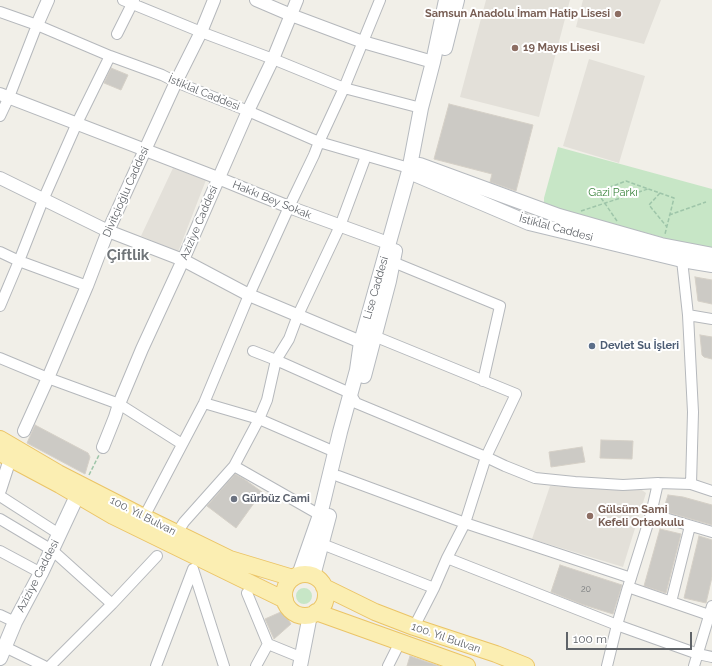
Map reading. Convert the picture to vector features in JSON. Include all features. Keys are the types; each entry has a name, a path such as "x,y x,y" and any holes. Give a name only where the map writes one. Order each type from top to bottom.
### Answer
{"main road":[{"name":"Lise Caddesi","path":"307,579 322,544 338,476 353,398 361,342 388,243 413,169 420,108 433,62 446,0"},
{"name":"Lise Caddesi","path":"307,579 335,452 374,336 389,281 413,169 457,0"},
{"name":"İstiklal Caddesi","path":"413,169 434,171 559,216 661,245 712,255"},
{"name":"İstiklal Caddesi","path":"413,169 529,223 682,260 712,265"},
{"name":"100. Yıl Bulvarı","path":"0,439 58,473 113,516 285,600"},
{"name":"100. Yıl Bulvarı","path":"5,456 144,517 230,559 307,579 375,612 526,666"},
{"name":"Aziziye Caddesi","path":"2,652 15,622 41,573 80,490"},
{"path":"307,579 325,591 323,604 319,610 309,614 293,612 288,608 285,600 285,588 288,582 307,579"},
{"name":"100. Yıl Bulvarı","path":"309,614 400,642 467,666"},
{"path":"296,662 309,614"}],"street":[{"path":"0,116 4,95 48,0"},
{"path":"123,0 134,2 201,32 344,88 420,108"},
{"name":"Divitçioğlu Caddesi","path":"24,431 87,286 108,231 176,82 201,32 214,0"},
{"path":"256,0 363,42 433,62"},
{"name":"Aziziye Caddesi","path":"103,447 142,349 183,260 248,111 273,59 297,0"},
{"path":"144,517 204,403 249,295 344,88 380,0"},
{"path":"117,34 134,2"},
{"name":"İstiklal Caddesi","path":"0,12 37,25 110,56 162,75 319,142 413,169"},
{"path":"0,306 43,200 77,123 110,56"},
{"name":"Hakkı Bey Sokak","path":"4,95 289,207 388,243"},
{"path":"177,533 184,522 234,466 259,419 267,400 276,360 289,338 340,226 366,156"},
{"path":"0,178 108,231 183,260 249,295 361,342"},
{"path":"0,252 19,261 87,286"},
{"path":"682,260 688,315 693,412 691,484"},
{"path":"393,262 500,306 483,380"},
{"path":"688,315 712,319"},
{"path":"374,336 516,394 486,457 465,523 414,627"},
{"path":"252,351 276,360 353,398 535,478 623,485 658,483 691,484 712,491"},
{"path":"0,358 48,378 119,404 182,444"},
{"path":"204,403 259,419 335,452"},
{"path":"0,490 5,456"},
{"path":"234,466 320,515"},
{"path":"338,476 465,523 631,578"},
{"path":"607,666 617,625 651,514 658,483"},
{"path":"0,496 59,534"},
{"path":"651,514 712,532"},
{"path":"0,519 52,550 112,604"},
{"path":"671,602 690,526"},
{"path":"322,544 434,588"},
{"path":"0,552 41,573"},
{"path":"50,666 112,604 157,556"},
{"path":"447,558 617,625 712,658"},
{"path":"156,666 193,569 224,666"},
{"path":"628,588 671,602 711,612 694,666"},
{"path":"247,593 268,644 296,662"},
{"path":"0,615 15,622"},
{"path":"388,666 400,642"},
{"path":"256,666 268,644"},
{"path":"2,652 44,666"}],"path":[{"path":"617,221 597,192 626,181 674,198 664,238"},
{"path":"577,221 581,211 648,189"},
{"path":"660,193 649,205 667,227"},
{"path":"670,215 706,202"},
{"path":"80,490 103,447"}],"shaded area":[{"name":"19 Mayıs Lisesi","path":"486,0 570,0 539,117 460,97"},
{"name":"Samsun Anadolu İmam Hatip Lisesi","path":"583,0 661,0 644,44 576,27"},
{"path":"589,59 645,76 619,163 563,146"},
{"path":"173,168 206,180 178,252 141,236"},
{"name":"Gülsüm Sami Kefeli Ortaokulu","path":"550,486 639,488 646,493 623,567 532,539"}],"green space":[{"name":"Gazi Parkı","path":"558,147 712,189 712,251 544,205 544,198"},
{"path":"301,588 307,588 312,593 310,602 307,604 301,604 296,599 296,593"}],"building":[{"path":"111,68 128,75 121,90 104,83"},
{"path":"449,104 533,125 516,191 490,182 492,174 434,159"},
{"path":"695,277 712,280 712,304 698,301"},
{"path":"700,335 712,337 712,359 702,355"},
{"path":"35,425 88,453 90,457 85,474 27,443"},
{"path":"601,440 633,441 632,459 600,458"},
{"path":"582,447 585,462 551,467 549,452"},
{"name":"Gürbüz Cami","path":"235,474 262,492 236,528 207,506"},
{"path":"668,495 683,497 712,505 712,525 663,511"},
{"path":"660,529 681,534 666,593 644,586"},
{"path":"699,536 712,540 712,577 706,603 684,598"},
{"path":"560,565 622,585 613,614 581,604 551,592"},
{"path":"283,611 291,624 274,639 265,619"},
{"path":"410,656 439,666 407,666"}],"place":[{"name":"Samsun Anadolu İmam Hatip Lisesi","path":"618,14"},
{"name":"19 Mayıs Lisesi","path":"515,48"},
{"name":"Devlet Su İşleri","path":"592,346"},
{"name":"Gürbüz Cami","path":"234,499"},
{"name":"Gülsüm Sami Kefeli Ortaokulu","path":"590,516"}],"district":[{"name":"Çiftlik","path":"128,255"}]}
